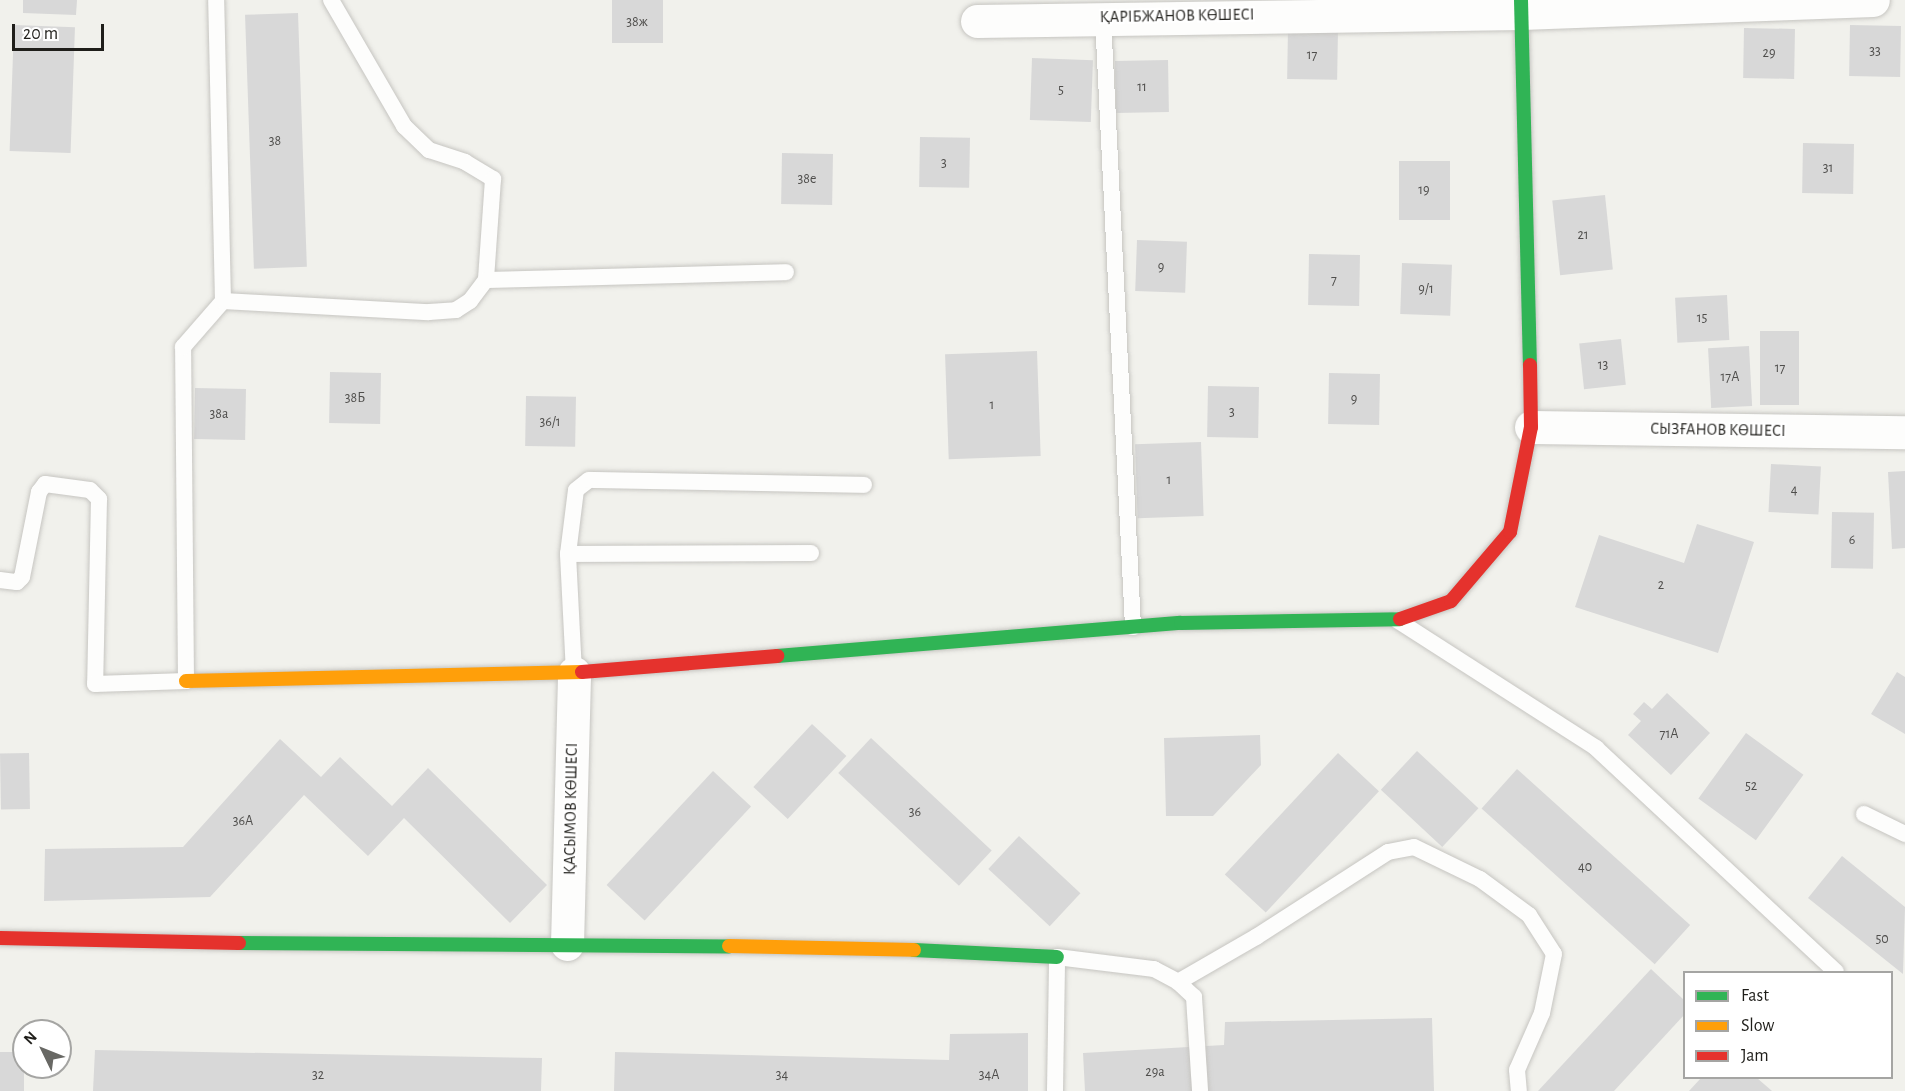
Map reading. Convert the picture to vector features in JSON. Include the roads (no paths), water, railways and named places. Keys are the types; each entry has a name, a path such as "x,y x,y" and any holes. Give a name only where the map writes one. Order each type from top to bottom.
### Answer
{"street":[{"name":"ҚАРІБЖАНОВ КӨШЕСІ","path":"976,21 1873,0"},
{"path":"186,681 574,673 1133,627 1396,620 1450,600 1510,532 1531,427 1521,7"},
{"name":"СЫЗҒАНОВ КӨШЕСІ","path":"1531,427 1905,432"},
{"name":"ҚАСЫМОВ КӨШЕСІ","path":"567,944 574,673"},
{"path":"0,938 427,947 567,944 897,949 1057,957"}],"lane":[{"path":"0,580 17,582 22,577 39,492 45,484 90,490 99,499 95,684 186,681 183,347 223,302 216,0"},
{"path":"223,302 447,311 470,301 486,280 493,178 465,162 429,150 404,126 331,0"},
{"path":"1103,18 1133,627"},
{"path":"486,280 786,272"},
{"path":"574,673 567,554 576,490 589,480 864,485"},
{"path":"567,554 811,553"},
{"path":"1396,620 1596,748 1835,971"},
{"path":"1864,814 1905,834"},
{"path":"1178,982 1256,938 1388,852 1414,846 1480,879 1529,915 1554,954 1542,1012 1517,1070 1519,1091"},
{"path":"1055,1091 1057,957 1132,963 1154,969 1178,982 1194,997 1200,1091"}]}
